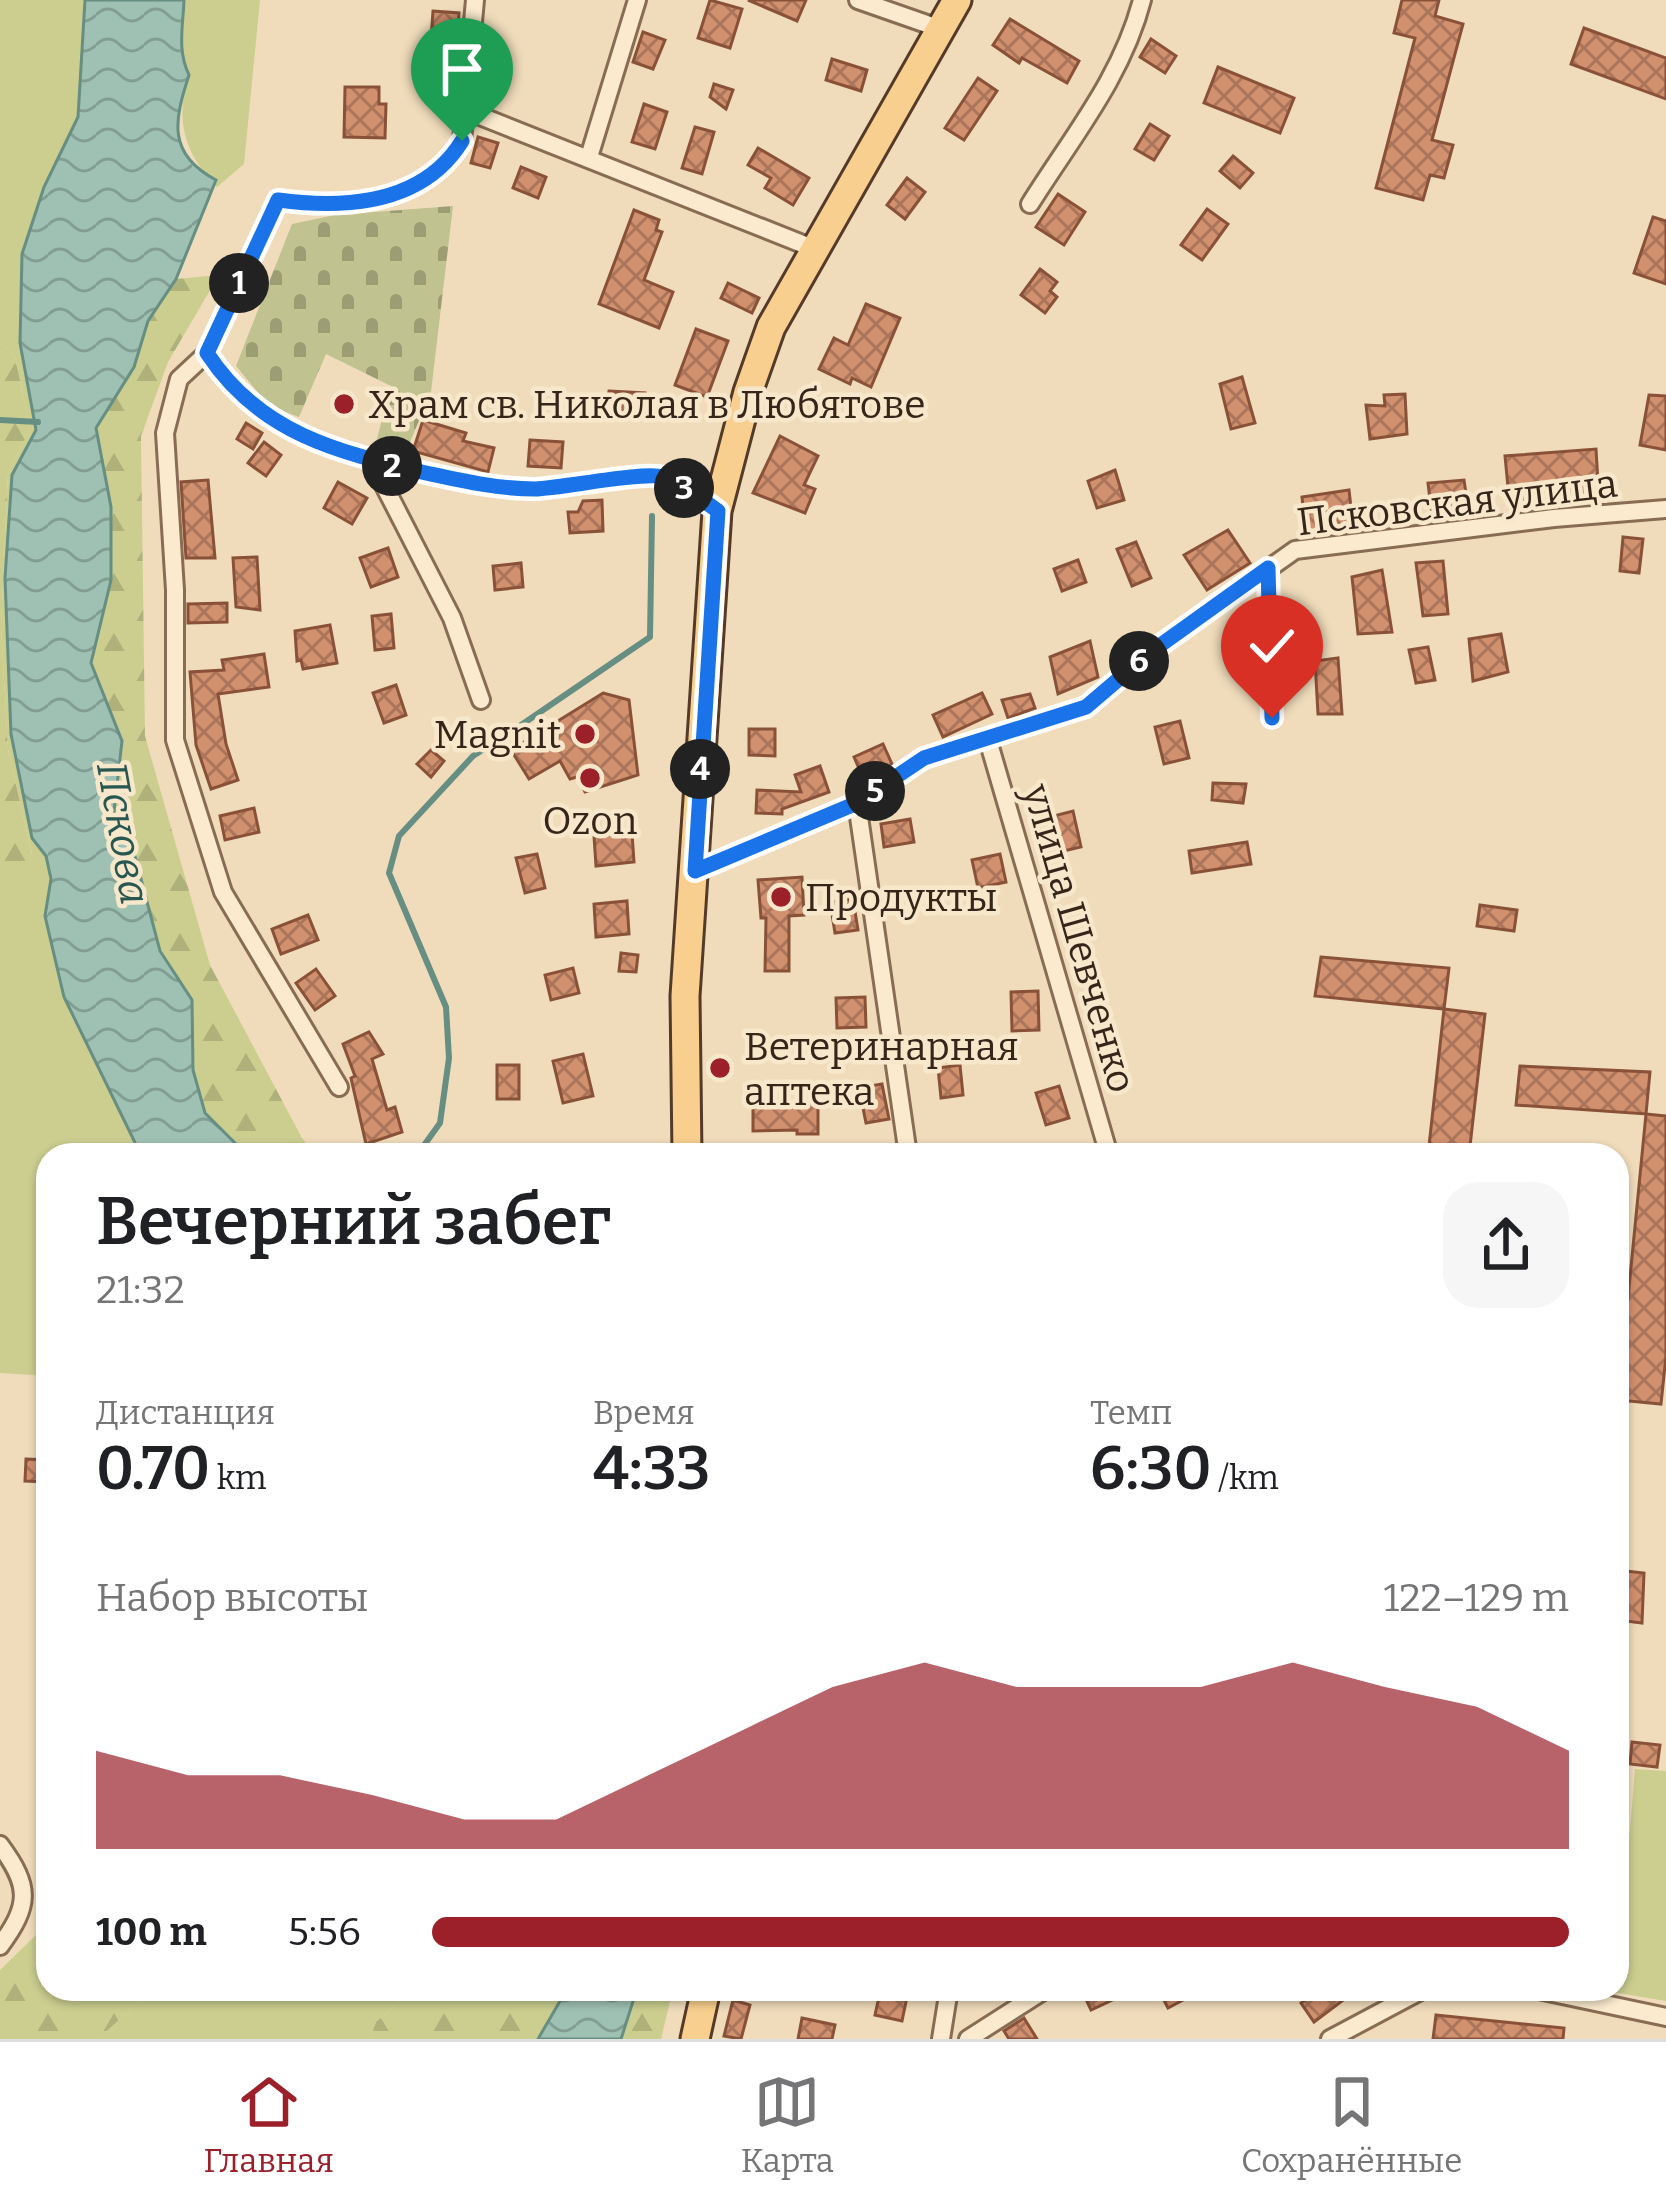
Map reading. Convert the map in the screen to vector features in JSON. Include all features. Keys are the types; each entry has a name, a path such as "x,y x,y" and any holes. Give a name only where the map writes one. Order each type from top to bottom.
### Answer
{"main road":[{"path":"687,1143 685,996 718,511 748,392 771,327 957,0"},
{"path":"695,2039 703,2001"}],"street":[{"path":"339,1088 223,892 175,740 175,590 164,433 178,380 207,353 278,200 325,206 382,198 435,176 451,159 462,141 475,0"},
{"path":"589,157 637,0"},
{"path":"858,0 940,28"},
{"path":"1030,204 1113,78 1132,39 1142,0"},
{"path":"465,110 815,249"},
{"path":"207,353 258,409 297,433 372,462 475,484 529,489 654,475 668,478 718,511"},
{"path":"372,462 452,618 481,700"},
{"name":"Псковская улица","path":"695,871 857,803 924,758 1086,707 1148,654 1294,550 1666,509"},
{"path":"1268,568 1272,718"},
{"name":"улица Шевченко","path":"988,740 1106,1143"},
{"path":"857,803 906,1143"},
{"path":"0,1845 24,1885 23,1915 0,1946"},
{"path":"941,2039 947,2001"},
{"path":"968,2039 1027,2001"},
{"path":"1330,2039 1401,2001"},
{"path":"1591,2001 1666,2017"}],"green space":[{"path":"0,0 85,0 78,117 44,187 20,343 36,430 12,475 5,578 11,734 32,838 46,856 51,879 45,916 136,1143 36,1143 36,1375 0,1373 0,884 2,887 32,854 8,749 1,626 8,473 30,429 15,356 0,342"},
{"path":"184,0 260,0 244,164 217,187 197,162 185,136 183,107 189,75 182,47"},
{"path":"453,206 431,392 405,454 375,446 391,386 326,354 299,417 269,406 236,366 292,224 335,215"},
{"path":"219,275 168,362 141,436 145,736 210,965 306,1143 235,1143 205,1113 193,1070 192,1000 160,951 135,856 113,820 122,741 91,663 111,580 111,507 96,428 134,367 148,321 176,279"},
{"path":"0,342 15,356 30,429 8,473 1,626 8,749 32,855 2,888 0,884"},
{"path":"1635,1769 1666,1771 1666,2001 1629,1995 1629,1842"},
{"path":"36,1935 36,2001 140,2001 98,2039 0,2039 0,1970"},
{"path":"140,2001 400,2001 376,2022 370,2039 98,2039"},
{"path":"400,2001 560,2001 538,2039 370,2039 376,2022"},
{"path":"633,2001 670,2001 661,2039 621,2039"}],"water":[{"path":"85,0 184,0 182,47 189,75 178,135 189,159 216,180 176,279 148,321 134,367 96,428 111,507 111,580 91,663 122,741 113,820 135,856 160,951 192,1000 193,1070 205,1113 235,1143 135,1143 64,997 45,916 51,879 46,856 32,838 11,734 5,578 12,475 36,430 20,343 22,254 44,187 78,117"},
{"path":"560,2001 633,2001 621,2039 538,2039"}],"building":[{"path":"710,0 742,9 730,48 698,38"},
{"path":"748,0 806,0 797,21"},
{"path":"1402,0 1439,0 1435,16 1463,24 1432,140 1453,145 1444,178 1430,175 1423,200 1376,188 1415,38 1394,33"},
{"path":"433,11 459,13 457,41 431,39"},
{"path":"1010,19 1079,61 1067,83 1022,58 1019,63 993,45"},
{"path":"1584,28 1666,58 1666,99 1571,64"},
{"path":"643,32 665,40 653,69 633,62"},
{"path":"1151,39 1176,56 1165,73 1140,57"},
{"path":"832,59 867,70 861,91 826,80"},
{"path":"1218,67 1294,98 1280,133 1204,103"},
{"path":"978,78 997,91 964,140 945,128"},
{"path":"714,84 733,90 726,109 710,97"},
{"path":"345,87 379,87 379,104 386,104 385,138 344,137"},
{"path":"644,104 667,112 655,149 632,142"},
{"path":"1150,124 1169,136 1154,160 1135,149"},
{"path":"695,127 714,132 702,174 682,168"},
{"path":"478,137 498,143 490,168 471,163"},
{"path":"758,148 809,178 793,205 765,188 771,178 748,165"},
{"path":"1233,156 1253,173 1240,188 1220,171"},
{"path":"521,167 546,177 538,198 513,188"},
{"path":"907,178 925,192 905,219 887,205"},
{"path":"1058,194 1085,212 1064,245 1036,227"},
{"path":"1207,209 1228,224 1202,260 1181,245"},
{"path":"634,210 659,220 656,230 662,232 644,280 673,292 659,328 599,304"},
{"path":"1653,217 1666,221 1666,284 1634,273"},
{"path":"1040,269 1057,282 1050,291 1057,297 1045,313 1021,295"},
{"path":"728,283 759,298 752,313 721,298"},
{"path":"866,304 900,318 871,387 852,378 850,384 819,369 834,338 848,345"},
{"path":"696,329 728,341 707,397 675,385"},
{"path":"1242,377 1255,423 1231,429 1220,384"},
{"path":"609,391 645,393 644,417 607,414"},
{"path":"1405,394 1407,434 1370,439 1366,405 1385,406 1384,395"},
{"path":"1649,395 1666,396 1666,450 1640,445"},
{"path":"423,420 466,433 463,441 494,448 488,472 413,451"},
{"path":"246,423 262,433 253,449 237,439"},
{"path":"780,436 818,456 804,485 815,489 805,513 753,493"},
{"path":"530,440 563,442 561,468 528,466"},
{"path":"264,442 281,455 266,476 248,463"},
{"path":"1596,449 1599,499 1510,508 1505,456"},
{"path":"1115,470 1124,500 1097,508 1088,481"},
{"path":"208,480 215,558 186,558 181,482"},
{"path":"1464,480 1469,514 1432,516 1428,483"},
{"path":"338,482 367,498 352,524 324,508"},
{"path":"1349,490 1353,525 1306,536 1302,497"},
{"path":"602,500 603,531 570,533 568,512 578,512 583,501"},
{"path":"1228,530 1250,563 1207,590 1184,555"},
{"path":"1623,537 1643,539 1639,573 1620,571"},
{"path":"1136,542 1151,578 1132,586 1117,549"},
{"path":"388,548 398,577 371,587 360,558"},
{"path":"257,557 260,610 236,607 233,558"},
{"path":"1078,560 1086,582 1062,591 1054,569"},
{"path":"1443,561 1448,614 1423,616 1416,563"},
{"path":"521,563 523,587 495,590 493,566"},
{"path":"1382,570 1392,632 1358,634 1352,577"},
{"path":"227,603 227,622 188,623 188,604"},
{"path":"391,614 394,648 375,650 372,616"},
{"path":"330,625 337,663 303,669 301,660 297,661 295,631"},
{"path":"1501,634 1508,672 1473,681 1469,639"},
{"path":"1090,641 1098,677 1058,694 1050,657"},
{"path":"1428,647 1435,680 1416,683 1409,650"},
{"path":"264,654 269,687 218,694 238,780 211,789 196,745 190,672 224,670 222,660"},
{"path":"1338,658 1342,714 1318,714 1315,661"},
{"path":"396,685 406,715 384,723 373,693"},
{"name":"Magnit","path":"603,693 629,700 638,775 585,792 560,761 529,779 511,750"},
{"path":"982,693 992,714 943,737 933,715"},
{"path":"1030,694 1035,708 1008,718 1002,700"},
{"path":"1180,721 1189,758 1164,764 1155,727"},
{"path":"749,729 775,729 775,756 749,755"},
{"path":"883,744 892,764 864,780 854,757"},
{"path":"431,750 444,761 431,777 417,764"},
{"path":"820,766 829,792 782,809 782,814 756,813 757,790 801,792 795,775"},
{"path":"1213,783 1246,784 1243,803 1212,800"},
{"path":"254,808 259,832 225,840 220,816"},
{"path":"1073,811 1081,847 1043,856 1034,821"},
{"path":"910,819 914,842 884,847 881,824"},
{"path":"632,833 634,862 596,866 594,836"},
{"path":"1247,842 1251,864 1192,873 1189,851"},
{"path":"537,854 545,888 525,893 516,858"},
{"path":"1000,854 1006,882 978,888 972,860"},
{"path":"802,877 804,915 789,916 789,971 765,971 766,918 761,918 758,880"},
{"path":"853,899 858,930 835,933 830,902"},
{"path":"627,901 629,934 596,937 594,904"},
{"path":"1480,905 1517,910 1514,931 1477,926"},
{"path":"308,915 318,940 281,954 272,929"},
{"path":"621,953 638,955 636,972 619,971"},
{"path":"1321,957 1449,968 1444,1009 1315,996"},
{"path":"573,968 579,993 551,1000 545,975"},
{"path":"316,969 335,996 315,1010 296,983"},
{"path":"1038,991 1039,1030 1012,1031 1011,992"},
{"path":"865,997 866,1027 837,1028 836,998"},
{"path":"1444,1009 1485,1014 1470,1143 1429,1143"},
{"path":"369,1032 383,1054 372,1059 387,1110 395,1107 402,1132 366,1143 351,1078 355,1076 343,1044"},
{"path":"583,1054 593,1096 563,1103 553,1061"},
{"path":"497,1065 519,1065 519,1099 497,1099"},
{"path":"960,1065 963,1095 941,1098 938,1068"},
{"path":"1520,1066 1650,1072 1646,1114 1516,1105"},
{"path":"882,1084 889,1119 866,1123 859,1088"},
{"path":"1059,1086 1069,1118 1046,1125 1036,1093"},
{"path":"753,1103 818,1105 818,1134 753,1131"},
{"path":"1646,1114 1666,1116 1666,1356 1661,1404 1629,1401 1629,1288"},
{"path":"26,1459 36,1459 36,1481 25,1481"},
{"path":"1629,1571 1644,1573 1642,1623 1629,1621"},
{"path":"1632,1742 1660,1745 1657,1767 1630,1764"},
{"path":"733,2001 750,2005 741,2039 724,2036"},
{"path":"878,2001 906,2001 902,2021 875,2015"},
{"path":"1087,2001 1110,2001 1091,2010"},
{"path":"1304,2001 1342,2001 1314,2022"},
{"path":"1436,2015 1564,2028 1563,2039 1433,2039"},
{"path":"802,2018 835,2025 832,2039 798,2039"},
{"path":"1024,2018 1037,2039 1009,2039 1004,2031"}],"waterway":[{"path":"0,420 38,422"},
{"path":"508,734 650,637 652,516"},
{"path":"426,1143 440,1123 449,1058 446,1007 389,873 399,836 473,756 490,745"}],"place":[{"name":"Храм св. Николая в Любятове","path":"344,404"},
{"name":"Magnit","path":"585,734"},
{"name":"Ozon","path":"590,778"},
{"name":"Продукты","path":"781,897"},
{"name":"Ветеринарная аптека","path":"720,1068"}],"route":[{"path":"462,141 435,176 382,198 325,206 278,200 207,353 258,409 297,433 372,462 475,484 529,489 654,475 668,478 718,511 695,871 857,803 924,758 1086,707 1148,654 1268,568 1272,718"}],"water label":[{"name":"Пскова","path":"124,833"}]}
